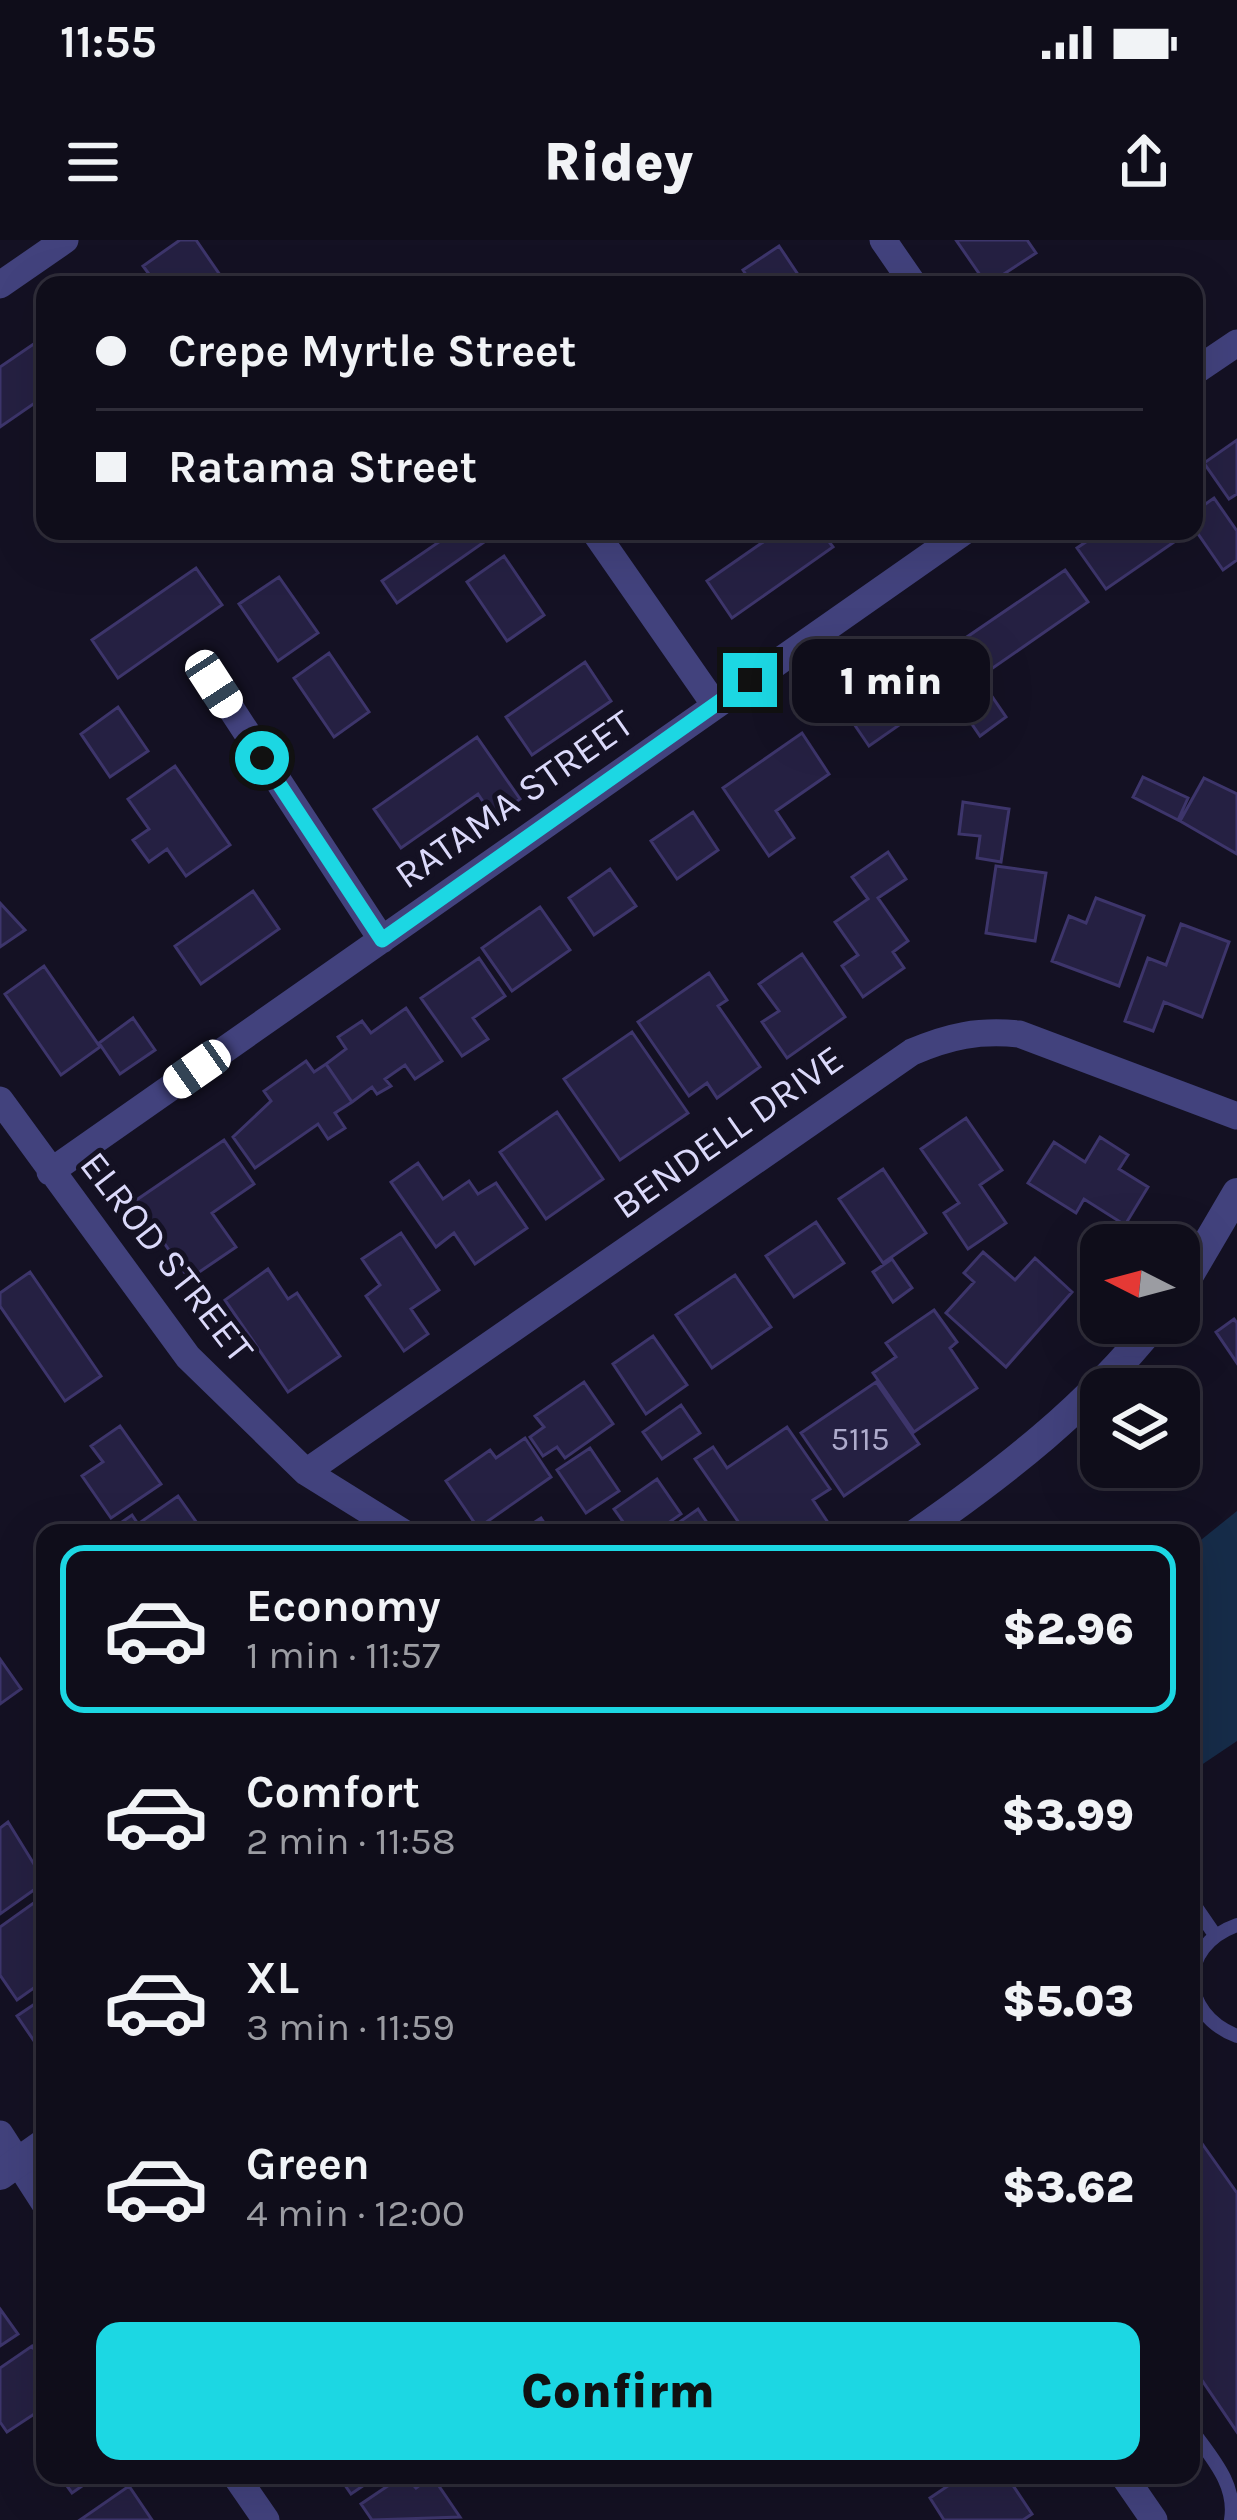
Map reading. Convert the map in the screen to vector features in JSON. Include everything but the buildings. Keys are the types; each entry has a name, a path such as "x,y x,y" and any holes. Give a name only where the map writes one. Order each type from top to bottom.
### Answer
{"street":[{"path":"0,285 64,240"},
{"path":"883,240 908,276"},
{"path":"1203,366 1237,343"},
{"path":"600,540 715,705"},
{"name":"RATAMA STREET","path":"50,1172 952,540"},
{"path":"214,684 382,940"},
{"name":"BENDELL DRIVE","path":"306,1472 912,1052 947,1036 982,1031 1018,1034 1237,1116"},
{"name":"ELROD STREET","path":"0,1100 188,1357 306,1472 390,1524"},
{"path":"1200,1256 1237,1193"},
{"path":"936,1524 1004,1473 1108,1382 1138,1344"},
{"path":"0,2134 8,2169 36,2195"},
{"path":"8,2169 36,2149"},
{"path":"241,2484 266,2520"},
{"path":"1129,2484 1154,2520"}],"lane":[{"path":"1200,1913 1215,1935"},
{"path":"1200,1950 1215,1935 1237,1925"},
{"path":"1200,2011 1217,2028 1237,2036"},
{"path":"1200,2442 1225,2477 1234,2506 1232,2520"}],"water":[{"path":"1237,1511 1237,1741 1200,1766 1200,1541"}],"route":[{"path":"262,758 382,940 750,680"}]}
